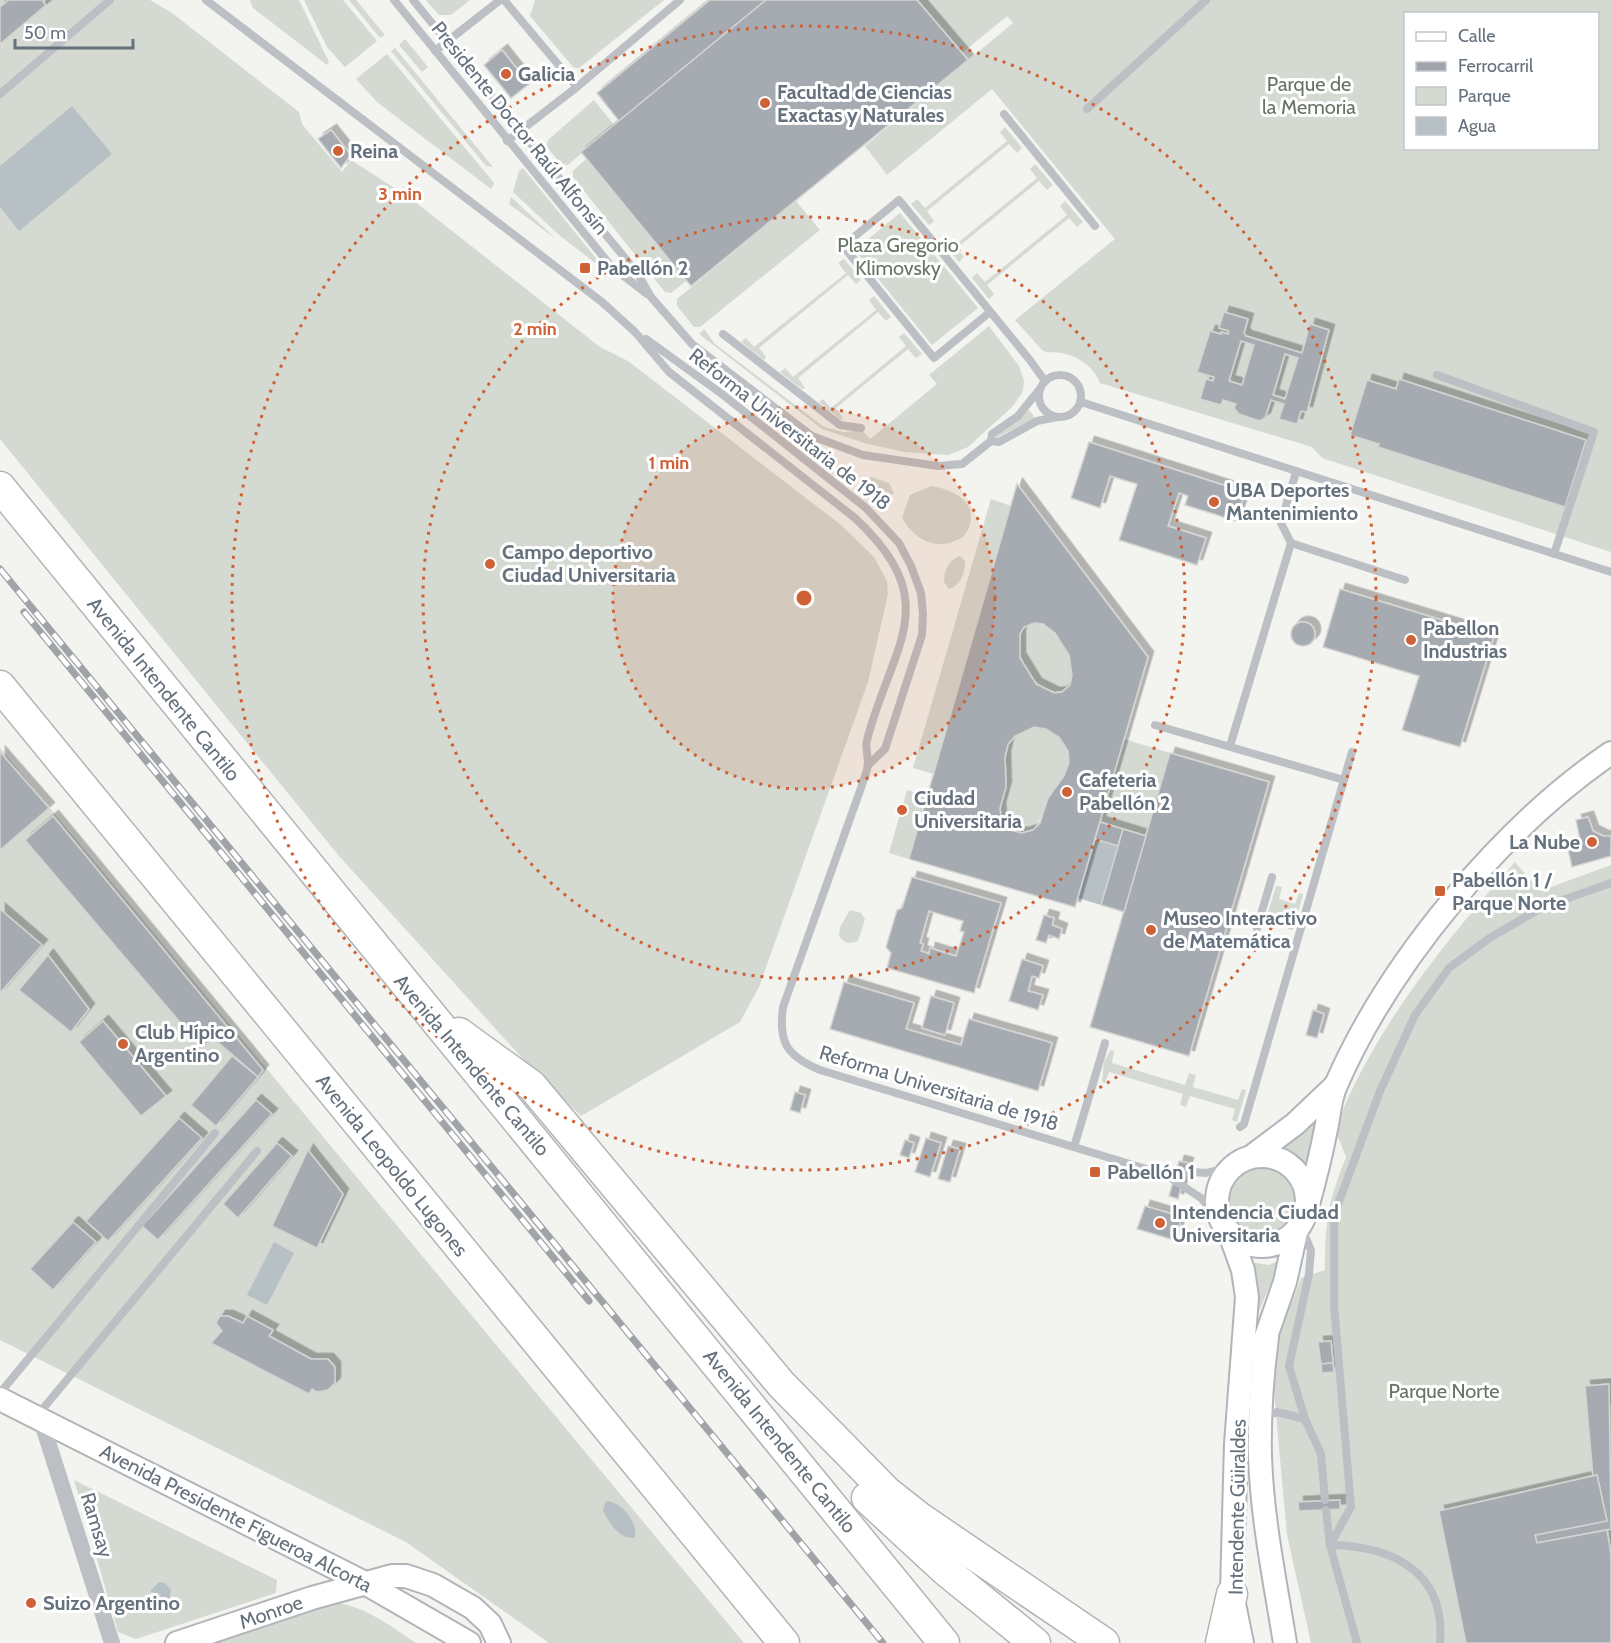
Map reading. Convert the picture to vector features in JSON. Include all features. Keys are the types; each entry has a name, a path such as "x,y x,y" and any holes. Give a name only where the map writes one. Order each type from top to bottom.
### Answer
{"highway":[{"name":"Avenida Intendente Cantilo","path":"0,487 424,1008 686,1324 758,1418 944,1643"},
{"name":"Avenida Leopoldo Lugones","path":"0,686 784,1643"},
{"path":"424,1008 532,1086 781,1384 887,1492 920,1518 1104,1643"},
{"path":"686,1324 757,1382 834,1467 886,1517 945,1570 1035,1643"},
{"path":"1221,1643 1232,1594"}],"main road":[{"name":"Intendente Güiraldes","path":"1239,1406 1267,1337 1285,1281 1334,1087 1400,969 1455,900 1539,812 1611,753"},
{"name":"Intendente Güiraldes","path":"1242,1161 1295,1125 1334,1087"},
{"path":"1276,1159 1298,1172 1306,1188 1302,1220 1285,1241 1271,1246 1256,1247 1242,1242 1225,1227 1216,1205 1223,1177 1242,1161 1276,1159"},
{"name":"Intendente Güiraldes","path":"1225,1227 1243,1270 1247,1297 1234,1486 1232,1594 1242,1643"},
{"name":"Intendente Güiraldes","path":"1267,1337 1260,1419 1264,1512 1285,1643"},
{"name":"Avenida Presidente Figueroa Alcorta","path":"0,1399 365,1583 469,1643"},
{"name":"Monroe","path":"177,1643 312,1598 392,1576 420,1578 483,1616 499,1643"}],"street":[{"name":"Ramsay","path":"38,1418 112,1643"}],"lane":[{"path":"0,94 110,0"},
{"name":"Reforma Universitaria de 1918","path":"206,0 602,302 635,332 722,394 867,508 899,543 912,566 921,593 922,635 885,749 868,765"},
{"name":"Presidente Doctor Raúl Alfonsín","path":"394,0 611,266 651,297 692,344 812,436 839,448 892,461 952,466 973,458 992,441 992,434 1018,416 1039,390"},
{"name":"Presidente Doctor Raúl Alfonsín","path":"412,0 638,274 651,297"},
{"path":"435,51 500,0"},
{"path":"504,0 577,87"},
{"path":"507,141 577,87 680,0"},
{"path":"1087,109 1206,0"},
{"path":"1004,114 1095,226"},
{"path":"990,312 934,358 843,246 899,200 990,312 1044,381"},
{"name":"Reforma Universitaria de 1918","path":"635,332 669,372 875,536 898,570 906,593 904,631 866,742 868,765 783,1007 780,1025 784,1041 797,1060 820,1070 1166,1175 1201,1198 1225,1227"},
{"path":"723,334 840,425 861,428"},
{"path":"1057,374 1071,377 1080,388 1081,402 1069,416 1050,415 1040,404 1039,390 1044,381 1057,374"},
{"path":"1437,375 1594,432 1554,554"},
{"path":"1081,402 1609,573"},
{"name":"Presidente Doctor Raúl Alfonsín","path":"992,441 999,442 1037,421 1057,417"},
{"path":"1230,746 1291,543 1281,523 1296,472"},
{"path":"1291,543 1406,580"},
{"path":"1155,724 1344,780"},
{"path":"1240,1127 1249,1105 1352,752"},
{"path":"1257,928 1272,878"},
{"path":"1330,1545 1351,1506 1334,1305 1334,1225 1372,1108 1415,1015 1449,968 1476,946 1544,907 1611,883"},
{"path":"1074,1147 1105,1043"},
{"path":"0,1393 215,1133"},
{"path":"38,1418 257,1151"},
{"name":"Reforma Universitaria de 1918","path":"1166,1175 1181,1172 1206,1173 1242,1161"},
{"path":"1302,1220 1311,1250 1310,1266 1288,1366 1305,1419 1321,1454 1330,1545 1357,1643"},
{"path":"1260,1419 1277,1412 1305,1419"},
{"path":"1330,1545 1359,1545 1380,1551 1405,1563 1422,1577 1430,1587 1438,1605 1442,1624 1440,1643"}],"green space":[{"name":"Campo deportivo Ciudad Universitaria","path":"0,0 150,0 172,13 299,112 302,124 342,172 351,160 410,198 600,347 628,361 841,525 874,557 887,581 888,594 868,682 759,987 740,1022 581,1116 523,1059 339,856 0,439"},
{"path":"250,0 299,0 329,62 327,65 253,8"},
{"path":"304,0 343,0 377,41 345,67 327,47"},
{"path":"349,0 356,0 385,35 380,38"},
{"path":"426,0 470,0 451,15 439,15"},
{"path":"535,0 664,0 579,68 574,68 530,16"},
{"name":"Parque de la Memoria","path":"918,0 1611,0 1611,552 1322,458 1312,447 1100,383 1090,367 1074,357 1043,351 1015,320 1115,239 992,89 887,175 865,146 1013,23 1007,16 962,53"},
{"path":"405,39 428,67 422,72 399,45"},
{"path":"395,48 493,167 486,166 391,51"},
{"path":"387,54 494,183 491,189 377,102 356,79"},
{"path":"594,100 614,125 568,165 561,164 546,146 548,140"},
{"path":"1005,127 1022,148 1017,153 1009,144 927,211 934,221 929,225 911,204 917,199 925,208 1007,141 1000,132"},
{"path":"586,159 686,281 671,293 665,292 573,177 573,171"},
{"path":"1035,164 1053,185 1047,190 1039,181 957,248 964,257 959,262 941,241 947,236 955,245 1037,178 1030,169"},
{"path":"523,168 607,272 559,235 513,192 519,171"},
{"path":"511,197 556,239 509,204"},
{"path":"796,201 820,230 700,327 694,327 677,306 677,299"},
{"path":"1065,201 1083,222 1077,227 1069,218 987,285 994,294 989,299 972,278 977,273 985,282 1067,215 1060,206"},
{"name":"Plaza Gregorio Klimovsky","path":"900,213 978,308 932,345 855,250"},
{"path":"844,259 861,280 856,284 848,275 759,348 766,357 764,360 741,342 746,338 754,347 846,273 838,263"},
{"path":"874,296 891,317 886,321 878,312 798,378 805,388 802,389 780,372 785,368 793,377 876,310 869,300"},
{"path":"989,326 1019,366 1024,381 1023,391 1013,406 968,447 948,455 904,452 864,443 822,429 699,334 704,329 715,344 824,427 844,432 862,430 870,439 937,384 929,375"},
{"path":"904,333 922,354 916,358 908,349 836,408 843,418 841,420 819,402 823,399 831,408 906,346 899,337"},
{"path":"1029,410 1035,418 996,438 996,436"},
{"path":"871,477 889,483 894,493 885,502 877,503 862,491 863,481"},
{"path":"931,486 959,496 969,508 971,517 969,526 964,536 955,541 937,544 921,539 902,518 910,495"},
{"path":"991,499 1011,506 933,774 913,768"},
{"path":"960,556 965,561 963,574 957,585 949,589 944,582 946,570 953,560"},
{"path":"1034,623 1052,631 1066,651 1071,669 1070,683 1064,690 1054,691 1042,686 1031,676 1023,663 1019,647 1023,628"},
{"path":"1034,727 1051,731 1058,736 1067,750 1068,767 1065,775 1048,797 1035,828 1030,832 1015,832 1004,824 1000,816 1006,785 1005,754 1013,738"},
{"path":"1124,739 1170,753 1146,836 1100,822"},
{"name":"Club Hípico Argentino","path":"0,748 744,1643 549,1643 406,1542 0,1340"},
{"path":"907,790 926,796 909,859 889,853"},
{"name":"Parque Norte","path":"1515,862 1540,891 1611,865 1611,1643 1311,1643 1287,1535 1272,1372 1275,1349 1301,1278 1325,1270 1329,1212 1346,1157 1335,1129 1351,1092 1390,1021 1413,988 1462,924"},
{"path":"1276,886 1282,887 1279,899 1295,904 1299,893 1303,894 1293,930 1288,929 1291,917 1275,913 1271,924 1265,922"},
{"path":"850,910 861,913 865,919 858,941 850,943 843,941 839,936 840,927"},
{"path":"1111,1050 1114,1051 1112,1063 1185,1085 1189,1073 1196,1075 1193,1087 1238,1100 1242,1089 1246,1090 1237,1122 1232,1120 1235,1109 1190,1096 1186,1107 1180,1105 1183,1094 1109,1072 1105,1083 1102,1082 1104,1061"},
{"path":"1318,1117 1306,1166 1286,1150 1278,1148"},
{"path":"1254,1166 1268,1166 1280,1171 1290,1181 1295,1200 1290,1219 1280,1229 1268,1234 1254,1234 1242,1229 1232,1219 1227,1207 1227,1193 1232,1181 1242,1171"},
{"path":"1280,1261 1257,1316 1257,1293 1250,1262 1268,1265"},
{"path":"74,1480 277,1580 276,1593 136,1639 118,1632"},
{"path":"324,1602 362,1610 416,1643 202,1643"}],"water":[{"path":"72,106 112,154 19,231 0,207 0,166"},
{"path":"1095,839 1118,846 1101,905 1078,898"},
{"path":"274,1242 294,1253 267,1305 247,1295"},
{"path":"606,1501 618,1505 628,1514 634,1526 634,1538 619,1533 611,1524 603,1510"},
{"path":"159,1582 165,1583 171,1590 169,1601 150,1591"}],"building":[{"path":"9,0 45,0 43,2 46,5 0,44 0,7"},
{"path":"710,0 766,0 619,121 597,93"},
{"path":"766,0 917,0 968,60 691,286 581,152"},
{"name":"Galicia","path":"502,50 529,84 511,98 484,65"},
{"name":"Reina","path":"331,130 351,155 341,168 318,139"},
{"path":"1224,312 1248,319 1244,333 1246,336 1302,353 1310,324 1329,330 1307,412 1301,411 1297,424 1279,419 1284,404 1271,400 1265,418 1260,421 1239,414 1234,408 1236,404 1223,400 1221,405 1200,399 1206,379 1213,381 1214,377 1197,372 1210,331 1228,334 1229,331 1219,328","holes":["1241,341 1254,345 1242,385 1229,381","1285,354 1298,358 1285,399 1273,395"]},
{"path":"1399,379 1586,440 1565,507 1378,447 1379,444 1350,435 1367,380 1396,389"},
{"name":"UBA Deportes Mantenimiento","path":"1089,442 1245,492 1236,521 1185,505 1188,496 1179,493 1168,526 1206,538 1197,565 1119,540 1137,484 1110,476 1100,508 1071,498"},
{"path":"1017,484 1148,657 1075,907 909,859","holes":["1034,623 1043,624 1055,633 1069,655 1072,675 1070,685 1062,692 1054,693 1036,684 1020,658 1020,634 1024,627","1034,727 1046,729 1059,737 1068,751 1069,763 1064,776 1048,798 1040,823 1033,830 1022,833 1010,830 1001,818 1000,808 1006,787 1005,757 1008,744 1015,736"]},
{"path":"1340,589 1494,636 1460,747 1402,730 1419,676 1323,647"},
{"path":"1303,622 1311,626 1315,634 1311,642 1303,646 1295,642 1291,634 1295,626"},
{"path":"0,752 49,808 0,850"},
{"path":"1170,753 1269,782 1189,1056 1090,1027"},
{"path":"53,816 263,1070 258,1077 213,1038 202,1048 25,840"},
{"name":"La Nube","path":"1588,817 1593,831 1603,836 1611,836 1611,856 1572,867 1567,845 1580,840 1576,820"},
{"path":"1100,822 1123,829 1118,846 1095,839"},
{"path":"1123,829 1146,836 1124,912 1101,905"},
{"path":"912,877 1001,903 974,993 887,968 891,953 886,947 897,910 902,908","holes":["929,911 963,921 960,931 964,932 956,956 930,948 929,954 921,951 923,944 920,943"]},
{"path":"0,909 42,945 0,993"},
{"path":"1044,915 1054,918 1052,925 1062,929 1059,939 1049,935 1046,943 1036,940"},
{"path":"48,955 89,1009 71,1032 19,990"},
{"path":"1022,959 1043,966 1039,978 1032,976 1028,991 1043,995 1038,1010 1009,1001"},
{"path":"844,982 914,1003 906,1029 961,1045 969,1019 1052,1043 1038,1091 830,1029"},
{"path":"931,996 954,1003 945,1035 922,1028"},
{"path":"1313,1010 1324,1014 1317,1038 1306,1035"},
{"path":"103,1021 166,1096 141,1116 79,1042"},
{"path":"232,1056 258,1077 216,1126 191,1105"},
{"path":"795,1092 805,1095 800,1113 790,1110"},
{"path":"256,1100 272,1114 158,1240 142,1226"},
{"path":"179,1118 202,1138 108,1241 86,1221"},
{"path":"926,1138 941,1143 930,1177 915,1172"},
{"path":"905,1140 914,1143 909,1158 900,1155"},
{"path":"277,1143 292,1156 238,1218 223,1204"},
{"path":"948,1146 960,1149 950,1182 938,1179"},
{"path":"308,1150 343,1194 317,1248 272,1226"},
{"path":"1179,1161 1188,1163 1178,1199 1169,1196"},
{"name":"Intendencia Ciudad Universitaria","path":"1145,1206 1182,1217 1174,1240 1137,1229"},
{"path":"73,1222 96,1242 53,1290 30,1269"},
{"path":"220,1316 228,1316 243,1323 247,1316 273,1330 269,1336 311,1359 328,1359 335,1367 335,1383 328,1390 317,1392 312,1389 309,1394 211,1343 222,1331 216,1323"},
{"path":"1331,1341 1333,1363 1321,1364 1318,1342"},
{"path":"1333,1363 1334,1372 1322,1373 1321,1364"},
{"path":"1609,1384 1611,1529 1537,1543 1535,1535 1607,1521 1597,1475 1593,1476 1585,1386"},
{"path":"1597,1475 1607,1521 1535,1535 1537,1543 1607,1530 1611,1555 1611,1643 1466,1643 1439,1511"},
{"path":"1340,1500 1340,1509 1299,1511 1298,1502"}],"railway":[{"path":"0,569 883,1643"},
{"path":"24,612 589,1301"}],"place":[{"name":"Galicia","path":"506,74"},
{"name":"Facultad de Ciencias Exactas y Naturales","path":"765,103"},
{"name":"Reina","path":"338,151"},
{"name":"Pabellón 2","path":"585,268"},
{"name":"UBA Deportes Mantenimiento","path":"1214,502"},
{"name":"Campo deportivo Ciudad Universitaria","path":"490,564"},
{"name":"Pabellon Industrias","path":"1411,640"},
{"name":"Cafeteria Pabellón 2","path":"1067,792"},
{"name":"Ciudad Universitaria","path":"902,810"},
{"name":"La Nube","path":"1592,842"},
{"name":"Pabellón 1 / Parque Norte","path":"1440,891"},
{"name":"Museo Interactivo de Matemática","path":"1151,930"},
{"name":"Club Hípico Argentino","path":"123,1044"},
{"name":"Pabellón 1","path":"1095,1172"},
{"name":"Intendencia Ciudad Universitaria","path":"1160,1223"},
{"name":"Suizo Argentino","path":"31,1603"}]}
